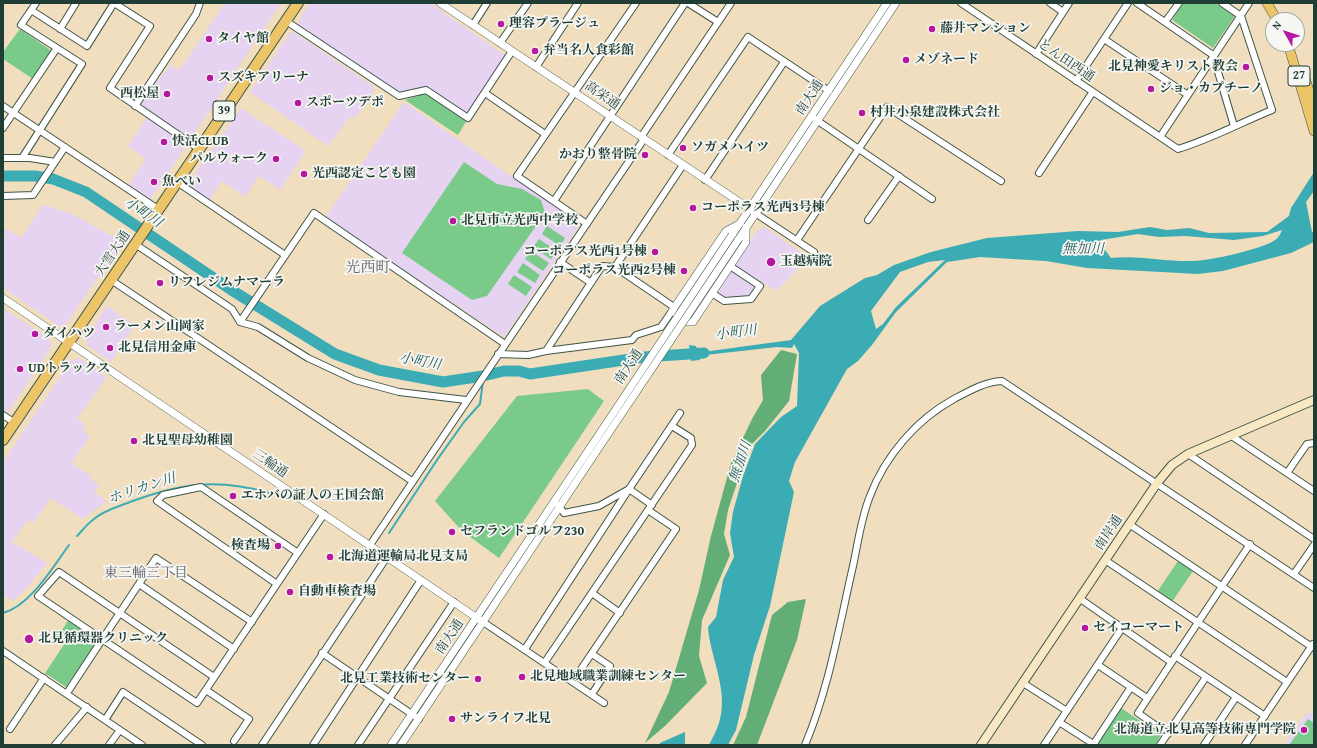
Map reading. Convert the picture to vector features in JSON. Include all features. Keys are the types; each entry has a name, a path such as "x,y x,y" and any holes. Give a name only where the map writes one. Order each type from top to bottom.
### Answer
{"highway":[{"name":"大雪大通","path":"3,440 298,3"}],"main road":[{"path":"1267,3 1272,12"},
{"path":"1273,3 1278,12"},
{"name":"27","path":"1291,52 1312,107"},
{"name":"27","path":"1296,52 1312,107 1314,131"},
{"name":"南岸通","path":"981,745 1129,524 1157,483 1172,465 1188,454 1314,400"}],"street":[{"path":"22,158 82,64 21,25 36,3"},
{"path":"60,29 76,3"},
{"path":"31,10 86,46 114,3 150,26 110,88 199,149"},
{"path":"135,106 192,21 200,3"},
{"name":"高栄通","path":"440,3 752,211"},
{"path":"473,25 487,3"},
{"path":"500,43 528,3"},
{"path":"536,66 578,3"},
{"path":"587,224 517,176 636,3"},
{"path":"554,201 685,3"},
{"path":"688,3 718,22"},
{"path":"370,545 470,394 587,224 731,3"},
{"name":"南大通","path":"815,119 829,91 887,3"},
{"name":"南大通","path":"401,745 559,507 593,450 752,211 896,3"},
{"name":"とん田西通","path":"961,3 1178,149 1206,140 1234,126"},
{"path":"1050,3 1063,12"},
{"path":"1036,54 1069,3"},
{"path":"1076,81 1128,3"},
{"path":"1137,3 1213,55 1234,126 1272,110 1241,16 1222,3"},
{"path":"1165,22 1178,3"},
{"path":"1160,137 1213,55 1249,3"},
{"path":"286,21 399,96 426,90 468,118 512,51"},
{"path":"668,155 748,37 829,91"},
{"path":"1104,39 1188,94"},
{"path":"3,128 57,48"},
{"path":"706,180 784,62"},
{"path":"1039,173 1092,92"},
{"path":"485,93 545,134"},
{"path":"3,106 158,209"},
{"path":"797,240 887,107 1001,181"},
{"path":"815,119 932,199"},
{"path":"3,196 33,196 65,147"},
{"path":"3,158 22,158 54,164"},
{"path":"615,267 683,165"},
{"path":"868,220 899,176"},
{"path":"177,182 285,255"},
{"path":"752,211 814,252"},
{"path":"240,322 314,213 505,344"},
{"path":"496,356 528,355 546,351 632,340 636,335 661,327 673,309 726,231 743,226 746,242 693,322 688,322 673,309 615,267 602,266 546,351"},
{"path":"137,241 232,309 240,322 258,327 308,358 354,380 399,392 466,400"},
{"path":"560,262 592,283"},
{"path":"712,293 724,302 750,299 760,286 730,266"},
{"path":"111,280 412,481"},
{"name":"三輪通","path":"3,298 483,622"},
{"path":"805,745 829,674 870,496 884,466 900,445 940,406 990,382 1002,381 1250,544 1314,588"},
{"path":"525,649 680,413"},
{"path":"3,415 15,422"},
{"path":"545,662 692,445 691,438 672,426"},
{"path":"1230,435 1314,491"},
{"path":"1287,473 1307,444 1314,443"},
{"name":"南大通","path":"391,745 553,502 593,450"},
{"path":"1188,454 1314,539"},
{"path":"278,584 157,501 163,495 201,487 298,553"},
{"path":"553,502 564,513 582,511 599,506 629,489"},
{"path":"574,681 676,529 629,489"},
{"path":"214,677 59,572 38,596 197,703 324,514"},
{"path":"1129,524 1313,645 1245,745"},
{"path":"1168,734 1138,713 1250,544"},
{"path":"1294,574 1314,544"},
{"path":"262,745 387,556"},
{"path":"67,694 156,558 252,622"},
{"path":"1105,560 1287,682"},
{"path":"313,745 421,580"},
{"path":"139,584 234,649"},
{"path":"592,593 620,613"},
{"path":"1079,598 1171,662"},
{"path":"358,745 454,602"},
{"path":"483,622 574,681 604,703"},
{"path":"1044,745 1122,628"},
{"path":"3,651 142,745"},
{"path":"322,653 419,719"},
{"path":"592,654 610,666 592,694"},
{"path":"1175,656 1265,716"},
{"path":"1098,666 1147,698"},
{"path":"1160,745 1206,677"},
{"path":"10,729 44,678"},
{"path":"1023,683 1067,711"},
{"path":"1059,722 1094,745 1131,687"},
{"path":"206,690 249,719 234,741"},
{"path":"105,720 123,692 202,745"},
{"path":"1204,745 1236,697"},
{"path":"55,745 87,707"},
{"path":"109,745 120,730"}],"shaded area":[{"path":"225,3 281,3 150,200 128,185 146,159 128,146 150,113 139,105 170,65 178,70 181,68"},
{"path":"310,3 430,3 503,54 504,58 469,112 465,112 427,87 398,93 298,26 299,20"},
{"path":"294,32 373,86 374,90 360,111 353,119 350,117 328,146 250,92 290,33"},
{"name":"北見市立光西中学校","path":"404,102 580,224 504,337 325,218"},
{"path":"241,108 306,151 280,190 259,176 245,197 222,181 208,201 187,186"},
{"path":"43,205 70,213 123,242 65,325 59,326 3,288 3,227 21,238"},
{"name":"玉越病院","path":"764,227 809,258 776,291 761,281 749,298 724,300 715,293 758,230"},
{"path":"107,306 135,325 111,362 88,346 86,338"},
{"path":"3,308 50,339 51,348 3,419"},
{"path":"79,358 107,377 77,419 85,424 83,431 90,437 71,463 91,476 90,478 99,485 94,493 107,501 83,519 51,498 33,523 28,520 12,542 47,563 26,589 13,601 3,594 3,462 71,361"},
{"name":"北海道立北見高等技術専門学院","path":"1308,712 1314,716 1314,745 1284,745"}],"green space":[{"path":"1183,3 1215,3 1235,16 1213,48 1172,20"},
{"path":"20,29 52,51 33,79 3,59 3,52"},
{"path":"426,93 467,120 458,135 405,100"},
{"path":"464,162 497,184 522,189 541,200 545,213 487,296 472,300 402,253"},
{"path":"547,226 565,238 560,246 542,234"},
{"path":"539,239 557,251 551,259 533,247"},
{"path":"531,251 549,263 543,271 525,259"},
{"path":"523,263 540,275 535,283 517,272"},
{"path":"514,275 532,287 526,296 508,284"},
{"path":"781,350 797,354 789,401 765,431 749,447 728,510 724,534 730,555 702,620 699,656 707,683 665,726 645,743 669,692 699,590 711,536 731,463 752,419 763,400 761,375"},
{"path":"588,389 604,401 499,558 462,531 435,501 517,396"},
{"path":"1178,561 1193,571 1172,602 1157,592"},
{"path":"806,599 797,640 757,745 733,745 746,717 772,615 788,602"},
{"path":"69,619 99,639 66,687 45,673 69,637 61,632"},
{"path":"1121,708 1161,735 1155,745 1099,744 1099,741"},
{"name":"北海道立北見高等技術専門学院","path":"1308,719 1314,723 1314,745 1289,745"}],"water":[{"name":"無加川","path":"1314,172 1314,191 1306,202 1312,232 1314,232 1314,242 1291,253 1223,271 1198,274 1087,268 1046,261 980,257 947,262 896,312 872,345 858,361 847,369 795,462 789,481 794,492 770,606 754,655 736,730 728,745 709,745 720,719 722,696 709,638 708,627 716,617 723,580 734,557 730,533 733,512 743,476 755,444 781,417 797,406 799,353 794,344 792,348 777,347 705,355 699,360 691,361 689,345 696,346 698,351 703,352 791,340 820,306 865,278 877,275 894,265 931,252 987,238 1078,231 1118,232 1150,227 1167,230 1189,228 1209,233 1267,232 1289,216 1291,208","holes":["1282,230 1276,240 1265,245 1212,259 1194,261 1173,261 1132,257 1111,258 1102,246 1101,240 1138,234 1159,237 1185,236 1234,240 1263,236","945,260 896,307 883,324 876,329 871,311 900,272 928,262"]},
{"path":"685,732 685,745 659,745 660,743"}],"waterway":[{"name":"小町川","path":"3,176 35,176 53,179 86,192 233,291 335,354 379,370 443,382 504,371 519,371 530,374 644,357 704,353"},
{"name":"ホリカン川","path":"389,533 437,460 464,422 480,404 483,381"},
{"name":"ホリカン川","path":"77,536 89,523 102,513 166,490 216,484 233,485 270,493"},
{"name":"ホリカン川","path":"3,613 13,609 32,594 69,545"}],"place":[{"name":"理容プラージュ","path":"501,24"},
{"name":"藤井マンション","path":"932,29"},
{"name":"タイヤ館","path":"209,39"},
{"name":"弁当名人食彩館","path":"535,51"},
{"name":"メゾネード","path":"906,60"},
{"name":"北見神愛キリスト教会","path":"1246,67"},
{"name":"スズキアリーナ","path":"210,78"},
{"name":"ジョ・カプチーノ","path":"1151,89"},
{"name":"西松屋","path":"167,94"},
{"name":"スポーツデポ","path":"298,103"},
{"name":"村井小泉建設株式会社","path":"862,113"},
{"name":"快活CLUB","path":"164,142"},
{"name":"ソガメハイツ","path":"683,148"},
{"name":"かおり整骨院","path":"645,155"},
{"name":"パルウォーク","path":"276,159"},
{"name":"光西認定こども園","path":"304,174"},
{"name":"魚べい","path":"154,182"},
{"name":"コーポラス光西3号棟","path":"693,208"},
{"name":"北見市立光西中学校","path":"453,221"},
{"name":"コーポラス光西1号棟","path":"655,252"},
{"name":"玉越病院","path":"771,262"},
{"name":"コーポラス光西2号棟","path":"684,271"},
{"name":"リフレジムナマーラ","path":"160,283"},
{"name":"ラーメン山岡家","path":"106,327"},
{"name":"ダイハツ","path":"35,334"},
{"name":"北見信用金庫","path":"110,348"},
{"name":"UDトラックス","path":"20,369"},
{"name":"北見聖母幼稚園","path":"134,441"},
{"name":"エホバの証人の王国会館","path":"233,496"},
{"name":"セフランドゴルフ230","path":"452,532"},
{"name":"検査場","path":"278,546"},
{"name":"北海道運輸局北見支局","path":"330,557"},
{"name":"自動車検査場","path":"290,592"},
{"name":"セイコーマート","path":"1085,628"},
{"name":"北見循環器クリニック","path":"29,639"},
{"name":"北見地域職業訓練センター","path":"522,677"},
{"name":"北見工業技術センター","path":"478,679"},
{"name":"サンライフ北見","path":"452,719"},
{"name":"北海道立北見高等技術専門学院","path":"1304,730"}],"district":[{"name":"光西町","path":"368,268"},
{"name":"東三輪三丁目","path":"146,573"}]}
